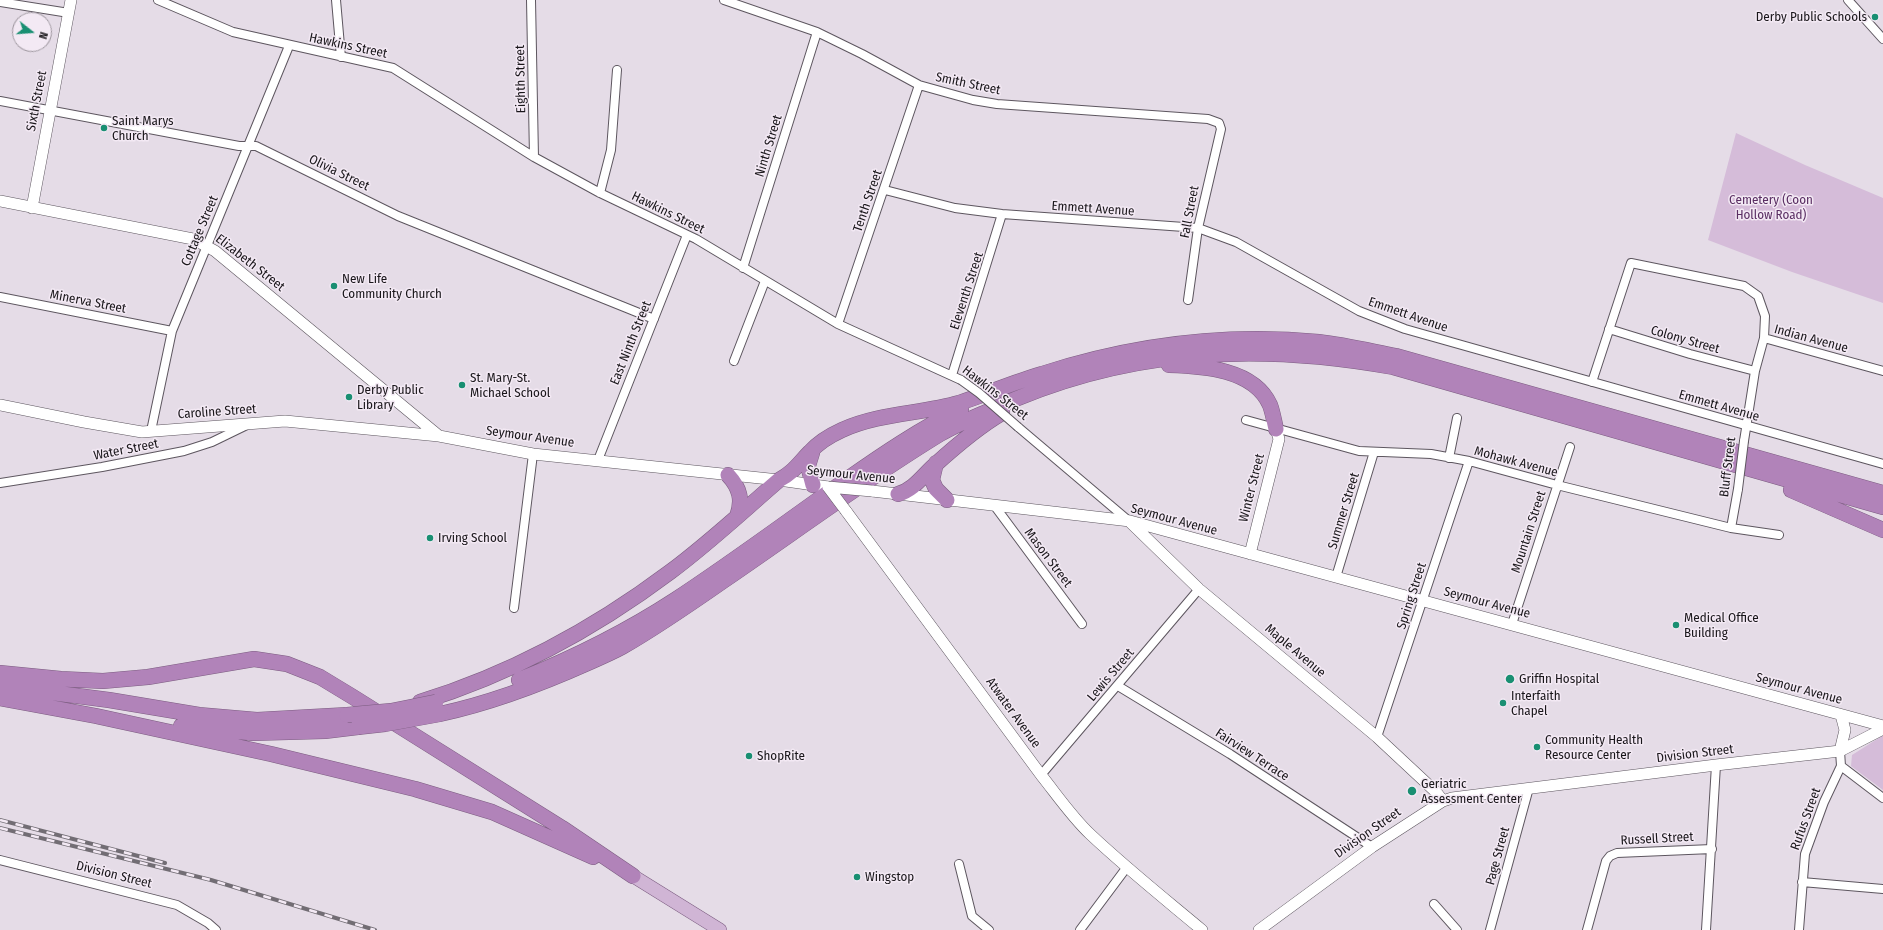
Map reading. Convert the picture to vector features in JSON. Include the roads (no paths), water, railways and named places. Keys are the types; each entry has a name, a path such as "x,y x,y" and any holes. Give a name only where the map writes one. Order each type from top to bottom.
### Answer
{"highway":[{"path":"437,705 479,682 542,653 612,613 670,572 779,480 794,470 816,447 836,433 855,425 959,403 1043,373 1109,355 1204,341 1262,339 1320,342 1396,356 1883,493"},
{"path":"2,677 16,688 109,700 199,715 257,720 391,711 511,694 563,674 620,648 682,609 943,432 1007,402 1062,380 1134,363 1198,354 1262,353 1325,356 1418,374 1883,507"},
{"path":"1134,363 1195,366 1224,372 1240,378 1252,384 1266,398 1270,405 1276,429"},
{"path":"96,716 253,733 325,731 385,724 437,705 510,684 562,663 616,635 675,600 930,424 977,401 1043,373"},
{"path":"898,494 909,490 936,463 972,433 993,419 1062,380"},
{"path":"816,447 810,457 808,466 821,486"},
{"path":"1708,458 1795,491 1883,530"},
{"path":"936,463 932,480 936,489 948,500"},
{"path":"1776,464 1848,475 1883,485"},
{"path":"728,475 736,483 741,497 741,506 737,517"},
{"path":"2,677 103,681 148,677 254,659 287,664 320,677 353,697 562,828 633,876"},
{"path":"0,698 96,716 271,754 415,788 492,812 633,876"}],"main road":[{"name":"Sixth Street","path":"32,208 71,0"},
{"name":"Elizabeth Street","path":"0,201 193,238 215,251 439,436"},
{"name":"Caroline Street","path":"0,404 142,432 285,421 439,436"},
{"name":"Winter Street","path":"1250,554 1279,439 1276,429"},
{"name":"Seymour Avenue","path":"439,436 533,454 779,480 1130,521 1336,578 1512,624 1883,728"},
{"name":"Atwater Avenue","path":"821,486 846,510 1041,775 1089,833 1127,868 1202,930"},
{"name":"Maple Avenue","path":"1130,521 1199,589 1377,737 1436,792 1443,801"},
{"path":"1840,751 1844,730 1841,715"},
{"name":"Division Street","path":"1258,930 1372,847 1443,801 1452,798 1840,751 1883,728"},
{"path":"633,876 720,930"}],"street":[{"name":"Hawkins Street","path":"158,0 233,32 392,68 534,157 600,193 687,235 838,324 952,375 979,393 1130,521"},
{"path":"336,0 341,57"},
{"name":"Eighth Street","path":"531,0 534,157"},
{"name":"Smith Street","path":"724,0 746,4 817,32 862,54 919,85 973,100 997,104 1208,119 1219,123 1221,129"},
{"path":"1848,0 1883,39"},
{"path":"0,2 20,3 68,13"},
{"name":"Ninth Street","path":"743,268 817,32"},
{"name":"Cottage Street","path":"151,431 172,331 290,46"},
{"path":"600,193 610,150 617,70"},
{"name":"Tenth Street","path":"838,324 885,190 919,85"},
{"name":"Olivia Street","path":"0,101 239,146 256,146 398,216 654,319"},
{"name":"Fall Street","path":"1188,300 1198,228 1221,129"},
{"name":"Emmett Avenue","path":"885,190 955,208 1002,214 1198,228 1236,242 1359,311 1404,330 1592,382 1745,427 1883,464"},
{"name":"Eleventh Street","path":"952,375 1002,214"},
{"name":"East Ninth Street","path":"598,460 687,235"},
{"name":"Indian Avenue","path":"1609,329 1631,263 1744,286 1758,296 1765,316 1764,338 1883,371"},
{"path":"734,361 765,281"},
{"name":"Minerva Street","path":"0,297 172,331"},
{"path":"1592,382 1609,329"},
{"name":"Colony Street","path":"1609,329 1690,354 1755,371"},
{"name":"Bluff Street","path":"1731,528 1738,489 1745,427 1755,371 1764,338"},
{"path":"1449,458 1457,418"},
{"name":"Mohawk Avenue","path":"1246,420 1360,451 1431,454 1469,462 1731,528 1779,535"},
{"name":"Water Street","path":"0,483 102,467 184,451 212,442 252,423"},
{"name":"Mountain Street","path":"1512,624 1570,447"},
{"name":"Summer Street","path":"1336,578 1374,452"},
{"path":"514,608 533,454"},
{"name":"Spring Street","path":"1377,737 1469,462"},
{"name":"Mason Street","path":"994,505 1082,624"},
{"name":"Lewis Street","path":"1041,775 1199,589"},
{"name":"Fairview Terrace","path":"1118,686 1230,754 1372,847"},
{"path":"1840,751 1841,766 1883,798"},
{"path":"1706,930 1716,765"},
{"name":"Rufus Street","path":"1799,930 1804,854 1824,802 1841,766"},
{"name":"Page Street","path":"1490,930 1529,788"},
{"name":"Russell Street","path":"1587,930 1606,861 1613,854 1712,849"},
{"name":"Division Street","path":"0,860 177,905 208,923 216,930"},
{"path":"959,864 972,916 989,930"},
{"path":"1080,930 1127,868"},
{"path":"1802,882 1883,889"},
{"path":"1434,904 1457,930"}],"railway":[{"path":"0,820 165,863"},
{"path":"0,828 211,880 375,930"}],"place":[{"name":"Derby Public Schools","path":"1875,17"},
{"name":"Saint Marys Church","path":"104,128"},
{"name":"New Life Community Church","path":"334,286"},
{"name":"St. Mary-St. Michael School","path":"462,385"},
{"name":"Derby Public Library","path":"349,397"},
{"name":"Irving School","path":"430,538"},
{"name":"Medical Office Building","path":"1676,625"},
{"name":"Griffin Hospital","path":"1510,679"},
{"name":"Interfaith Chapel","path":"1503,703"},
{"name":"Community Health Resource Center","path":"1537,747"},
{"name":"ShopRite","path":"749,756"},
{"name":"Geriatric Assessment Center","path":"1412,791"},
{"name":"Wingstop","path":"857,877"}],"park label":[{"name":"Cemetery (Coon Hollow Road)","path":"1771,208"}]}
